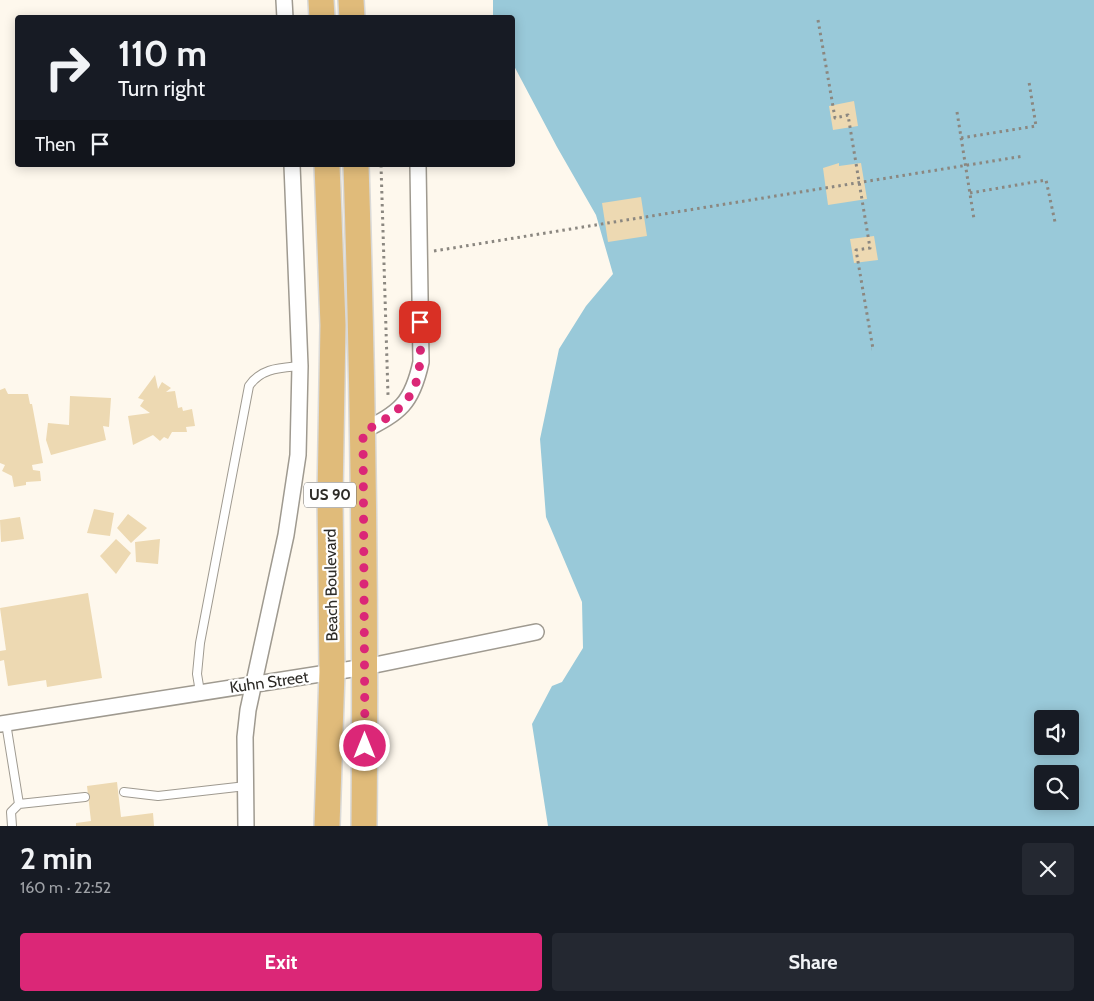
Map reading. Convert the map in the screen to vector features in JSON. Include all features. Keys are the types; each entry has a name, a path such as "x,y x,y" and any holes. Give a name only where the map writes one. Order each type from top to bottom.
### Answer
{"main road":[{"path":"322,0 322,15"},
{"path":"351,0 352,15"},
{"name":"Beach Boulevard","path":"327,167 333,326 330,497 332,672 327,826"},
{"name":"Beach Boulevard","path":"356,167 363,432 366,667 364,826"}],"street":[{"path":"284,0 285,15"},
{"path":"246,826 245,737 248,710 286,535 298,455 300,366 292,167"},
{"path":"363,432 387,419 407,401 416,385 420,369 418,167"},
{"name":"Kuhn Street","path":"3,723 366,667 536,632"}],"lane":[{"path":"200,692 197,674 200,643 249,386 254,379 272,369 300,366"},
{"path":"3,723 19,804"},
{"path":"124,792 158,796 246,786"},
{"path":"12,826 11,812 19,804 85,797"}],"path":[{"path":"818,20 834,118 848,115 870,248 856,250 873,349 871,350"},
{"path":"961,138 1036,126 1029,82"},
{"path":"957,112 974,219"},
{"path":"433,251 1024,156"},
{"path":"381,167 388,396"},
{"path":"970,192 1046,180 1055,222"}],"water":[{"path":"493,0 1094,0 1094,826 548,826 532,724 552,686 562,682 583,648 582,602 546,517 540,439 559,349 586,306 613,274 596,215 515,68 515,15 493,15"}],"building":[{"path":"854,101 858,126 833,130 829,106"},
{"path":"839,163 839,166 861,163 867,199 828,205 823,168"},
{"path":"641,197 647,236 608,242 602,203"},
{"path":"874,236 878,260 854,263 850,239"},
{"path":"155,375 158,389 162,382 171,388 166,392 175,391 178,408 182,407 183,411 192,409 195,426 186,427 187,432 172,432 168,439 164,437 160,441 153,435 133,445 128,416 150,413 140,406 144,400 138,398"},
{"path":"5,388 8,394 28,394 30,404 32,404 43,463 32,465 33,470 40,471 41,481 26,482 26,485 14,487 12,476 2,471 5,465 0,463 0,390"},
{"path":"70,396 111,398 109,427 103,426 106,440 51,455 46,440 48,423 69,425"},
{"path":"94,509 114,513 110,536 87,533"},
{"path":"128,514 147,528 131,543 117,528"},
{"path":"20,517 24,539 1,542 0,520"},
{"path":"116,539 131,553 116,574 100,556"},
{"path":"160,539 158,564 136,562 135,542"},
{"path":"88,593 102,678 47,687 46,680 8,686 4,660 0,661 0,651 6,650 0,608"},
{"path":"117,782 121,817 153,813 154,826 76,826 76,823 91,821 87,786"}],"route":[{"path":"365,746 366,667 363,432 387,419 407,401 416,385 421,362 420,322"}]}
